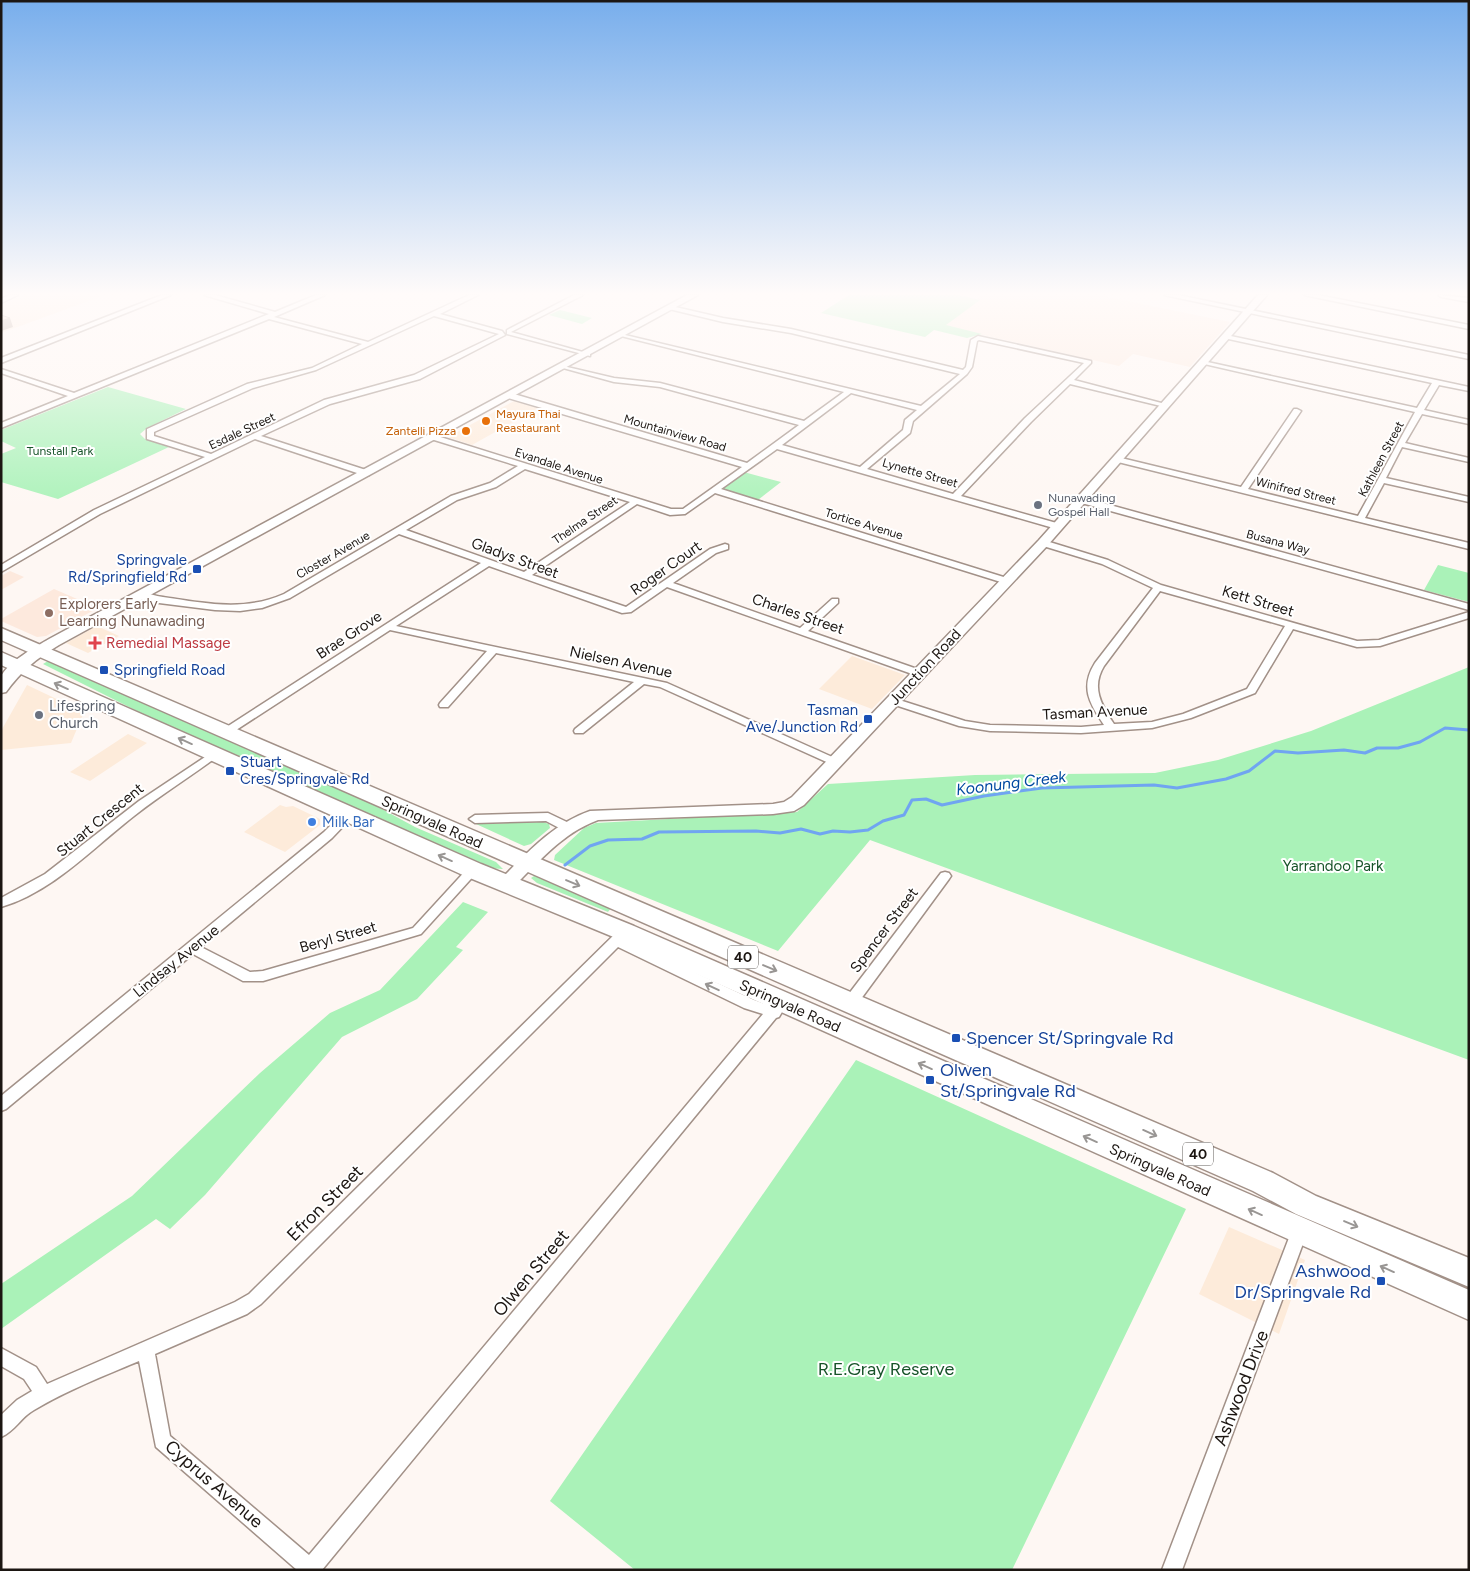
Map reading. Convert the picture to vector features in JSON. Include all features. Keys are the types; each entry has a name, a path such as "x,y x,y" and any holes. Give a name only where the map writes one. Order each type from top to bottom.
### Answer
{"highway":[{"name":"Springvale Road","path":"1,633 1263,1182 1303,1218 1469,1304"},
{"name":"Springvale Road","path":"9,662 777,1007 1303,1218 1469,1273"}],"street":[{"path":"1,426 143,368"},
{"path":"212,457 150,437 150,431 250,386 315,368"},
{"name":"Esdale Street","path":"1,569 97,512 327,402 417,377 434,368"},
{"path":"1,689 7,677 9,662 40,650 563,368"},
{"path":"570,368 614,380 660,386 805,424"},
{"path":"758,368 923,409"},
{"path":"945,368 965,373"},
{"path":"862,470 907,431 909,420 968,368"},
{"path":"956,496 1028,420 1083,368"},
{"name":"Junction Road","path":"506,884 567,827 582,819 596,815 773,809 788,807 798,801 1043,543 1198,368"},
{"path":"1227,368 1469,422"},
{"path":"1372,368 1469,389"},
{"path":"1,371 75,396"},
{"path":"1069,382 1165,405"},
{"name":"Kathleen Street","path":"1360,520 1400,444 1436,382"},
{"path":"714,490 850,391"},
{"name":"Mountainview Road","path":"511,396 747,466"},
{"path":"1243,491 1297,411"},
{"path":"256,437 366,473"},
{"name":"Evandale Avenue","path":"434,437 670,512 678,513 685,511 714,490"},
{"path":"1400,444 1469,460"},
{"name":"Lynette Street","path":"776,446 1057,526"},
{"name":"Winifred Street","path":"1117,459 1469,546"},
{"name":"Closter Avenue","path":"140,595 151,599 233,608 254,607 271,603 287,596 454,498 494,485 524,466"},
{"path":"1382,480 1469,500"},
{"name":"Tortice Avenue","path":"714,490 1007,581"},
{"name":"Busana Way","path":"1081,500 1469,608"},
{"name":"Thelma Street","path":"524,576 635,502"},
{"name":"Gladys Street","path":"400,531 622,610"},
{"name":"Kett Street","path":"1043,543 1105,562 1158,587 1344,642 1366,645 1380,643 1469,615"},
{"name":"Roger Court","path":"622,610 628,610 713,552 725,547"},
{"name":"Brae Grove","path":"226,732 487,563"},
{"name":"Charles Street","path":"666,584 919,673"},
{"path":"1112,729 1105,719 1094,694 1092,679 1099,665 1158,587"},
{"path":"802,632 835,602"},
{"name":"Tasman Avenue","path":"893,701 963,724 990,728 1081,730 1152,725 1188,716 1234,700 1251,691 1290,626"},
{"name":"Nielsen Avenue","path":"388,627 642,680 675,689 835,762"},
{"path":"444,705 493,650"},
{"path":"579,731 642,680"},
{"name":"Stuart Crescent","path":"1,904 34,888 70,864 121,820 214,754"},
{"name":"Lindsay Avenue","path":"1,1105 193,948 328,835 348,815"},
{"path":"476,819 548,817 567,827"},
{"name":"Beryl Street","path":"193,948 248,977 263,976 417,931 473,870"},
{"name":"Spencer Street","path":"850,1003 945,876"},
{"name":"Efron Street","path":"1,1428 23,1406 44,1394 241,1308 255,1299 620,937"},
{"name":"Olwen Street","path":"311,1569 777,1007"},
{"name":"Ashwood Drive","path":"1172,1570 1303,1218"},
{"name":"Cyprus Avenue","path":"146,1350 162,1441 311,1569"},
{"path":"1,1356 30,1373 44,1394"}],"shaded area":[{"path":"514,401 538,408 472,445 448,437"},
{"path":"10,571 24,577 1,590 1,576"},
{"name":"Explorers Early Learning Nunawading","path":"54,589 98,608 46,636 37,637 1,621 1,619"},
{"path":"97,626 119,636 88,653 66,643"},
{"path":"852,656 905,675 872,709 819,689"},
{"path":"27,685 84,712 71,743 1,750 1,731"},
{"path":"128,734 147,743 90,781 70,772"},
{"path":"280,805 286,807 293,806 320,819 320,825 285,852 244,832"},
{"path":"1229,1227 1305,1260 1279,1334 1199,1294"}],"green space":[{"name":"Tunstall Park","path":"108,387 186,409 147,428 140,434 145,439 169,447 58,499 1,482 1,454 16,448 1,441 1,430"},
{"path":"740,471 781,482 754,503 714,490"},
{"path":"1438,565 1469,573 1469,602 1424,590"},
{"path":"48,661 360,797 415,827 496,862 503,869 487,868 173,729 43,664"},
{"name":"Yarrandoo Park","path":"1469,667 1469,1060 870,840 778,951 554,860 555,855 584,828 596,823 797,812 828,784 975,775 1155,773 1218,760 1311,731"},
{"path":"543,822 549,824 550,828 531,844 524,846 476,824"},
{"path":"534,876 545,878 611,908 608,912 537,883 531,878"},
{"path":"463,902 488,912 456,947 463,950 417,999 342,1037 205,1195 170,1229 156,1219 1,1329 1,1284 132,1196 260,1073 330,1013 380,990"},
{"name":"R.E.Gray Reserve","path":"856,1060 1186,1209 1012,1570 635,1570 550,1501"}],"waterway":[{"name":"Koonung Creek","path":"565,865 590,846 608,840 642,839 659,832 756,831 780,833 801,829 820,834 833,831 868,830 883,821 904,815 912,800 926,799 942,805 984,796 1042,788 1154,785 1177,788 1226,779 1249,771 1275,751 1298,753 1344,750 1365,753 1377,748 1398,748 1420,742 1445,728 1469,730"}],"place":[{"name":"Mayura Thai Reastaurant","path":"486,421"},
{"name":"Zantelli Pizza","path":"466,431"},
{"name":"Nunawading Gospel Hall","path":"1038,505"},
{"name":"Springvale Rd/Springfield Rd","path":"197,569"},
{"name":"Explorers Early Learning Nunawading","path":"49,613"},
{"name":"Remedial Massage","path":"95,643"},
{"name":"Springfield Road","path":"104,670"},
{"name":"Lifespring Church","path":"39,715"},
{"name":"Tasman Ave/Junction Rd","path":"868,719"},
{"name":"Stuart Cres/Springvale Rd","path":"230,771"},
{"name":"Milk Bar","path":"312,822"},
{"name":"Spencer St/Springvale Rd","path":"956,1038"},
{"name":"Olwen St/Springvale Rd","path":"930,1080"},
{"name":"Ashwood Dr/Springvale Rd","path":"1381,1281"}]}
